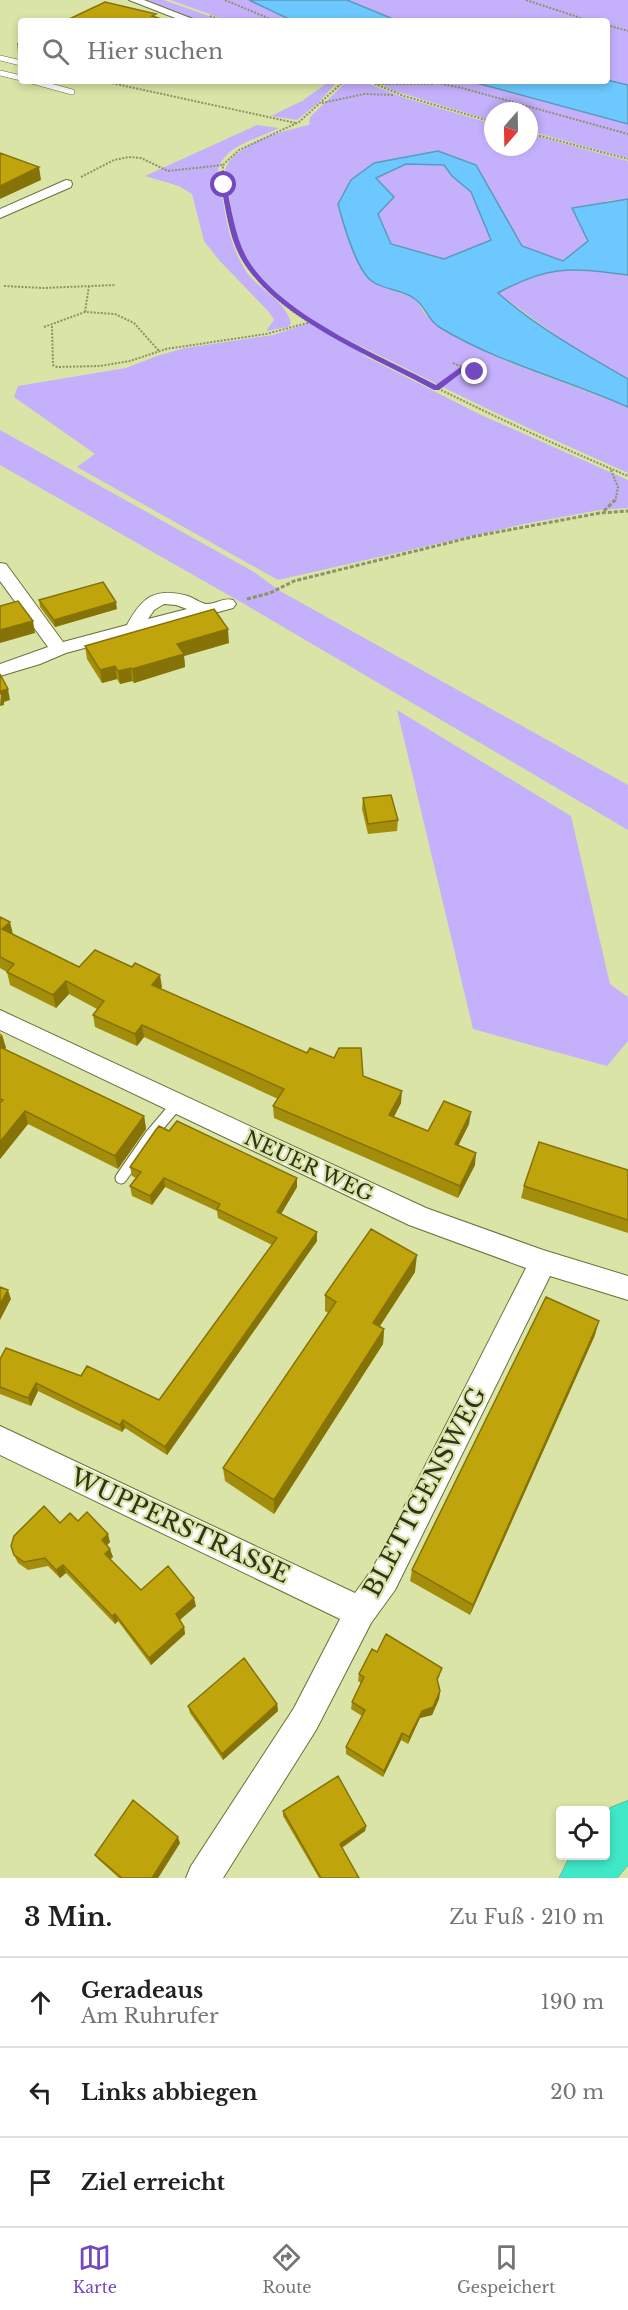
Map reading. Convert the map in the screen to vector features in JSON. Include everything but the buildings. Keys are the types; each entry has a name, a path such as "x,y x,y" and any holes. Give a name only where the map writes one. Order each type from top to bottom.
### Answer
{"highway":[{"path":"610,1847 628,1826"},
{"path":"585,1878 599,1860"}],"street":[{"path":"134,0 185,18"},
{"path":"0,214 66,184"},
{"path":"0,195 21,203"},
{"path":"0,568 59,649"},
{"path":"0,670 59,649 227,604"},
{"name":"NEUER WEG","path":"0,1019 418,1217 543,1262 628,1288"},
{"name":"BLETTGENSWEG","path":"203,1878 305,1719 360,1612 384,1579 543,1262"},
{"name":"WUPPERSTRASSE","path":"0,1440 360,1612"}],"lane":[{"path":"0,58 18,62"},
{"path":"0,73 18,77"},
{"path":"43,84 72,92"},
{"path":"121,1178 150,1136 177,1104"}],"path":[{"path":"225,0 268,18"},
{"path":"526,0 581,18"},
{"path":"610,27 628,31"},
{"path":"116,84 297,123"},
{"path":"341,84 297,123 242,147 229,156 223,165 224,185 234,234 245,260 267,288 312,322 481,411 628,476"},
{"path":"374,84 446,84 628,134"},
{"path":"374,84 404,96 484,119"},
{"path":"321,103 364,94 404,96"},
{"path":"538,135 628,159"},
{"path":"66,184 114,160 129,157 141,158 164,171 174,172 223,165"},
{"path":"4,286 44,288 116,285"},
{"path":"85,312 89,286"},
{"path":"44,327 52,327 85,312 100,312 123,317 133,322 159,351"},
{"path":"52,327 53,365 57,367 100,366 130,361 159,351 266,334 312,322"},
{"path":"453,363 475,372"},
{"path":"436,388 465,368"},
{"path":"600,513 611,507 618,494 617,481 609,468"},
{"path":"246,599 270,592 294,581 476,537 600,513 628,511"}],"shaded area":[{"path":"141,0 164,0 215,18 192,18"},
{"path":"170,0 249,0 287,18 221,18"},
{"path":"291,0 628,0 628,99 610,84 610,18 333,18"},
{"path":"326,84 335,84 318,103 297,120 271,116 302,101"},
{"path":"344,84 369,84 405,98 484,121 484,156 538,156 538,136 628,161 628,199 606,201 588,241 563,261 522,246 476,165 374,163 371,282 416,299 425,314 438,326 475,346 508,362 628,407 628,473 480,405 336,334 299,313 267,286 254,270 241,247 231,209 225,170 238,152 249,145 273,135 309,125 310,117"},
{"path":"380,84 480,84 628,124 628,158 538,133 538,102 484,102 484,118 394,91"},
{"path":"257,125 279,128 235,148 222,161 218,170 227,220 238,257 249,275 283,307 291,323 288,327 266,331 274,320 204,241 192,194 179,186 145,176"},
{"path":"406,164 444,165 452,176 471,192 491,240 444,259 391,244 378,214 375,178"},
{"path":"577,268 628,275 628,379 565,342 498,293 539,273"},
{"path":"312,322 345,340 365,356 479,414 628,480 628,508 600,510 524,524 278,580 77,467 95,454 14,397 18,386 126,368 185,348 273,335"},
{"path":"0,430 254,572 280,591 628,785 628,830 246,605 0,465"},
{"path":"397,710 571,816 610,984 628,997 628,1041 607,1066 473,1029"}],"water":[{"path":"249,0 347,0 391,18 287,18"},
{"path":"610,81 628,85 628,124 480,84 610,84"},
{"path":"438,151 476,165 522,246 563,261 588,241 572,208 628,199 628,275 562,270 532,277 498,293 545,329 628,379 628,407 508,361 461,340 435,324 415,299 378,285 367,277 351,246 338,204 351,180 374,163","holes":["406,164 444,165 452,176 471,192 491,240 444,259 391,244 378,214 394,197 376,178"]}],"route":[{"path":"224,185 234,234 245,260 261,282 289,306 325,330 436,388 465,368 475,372"}]}
